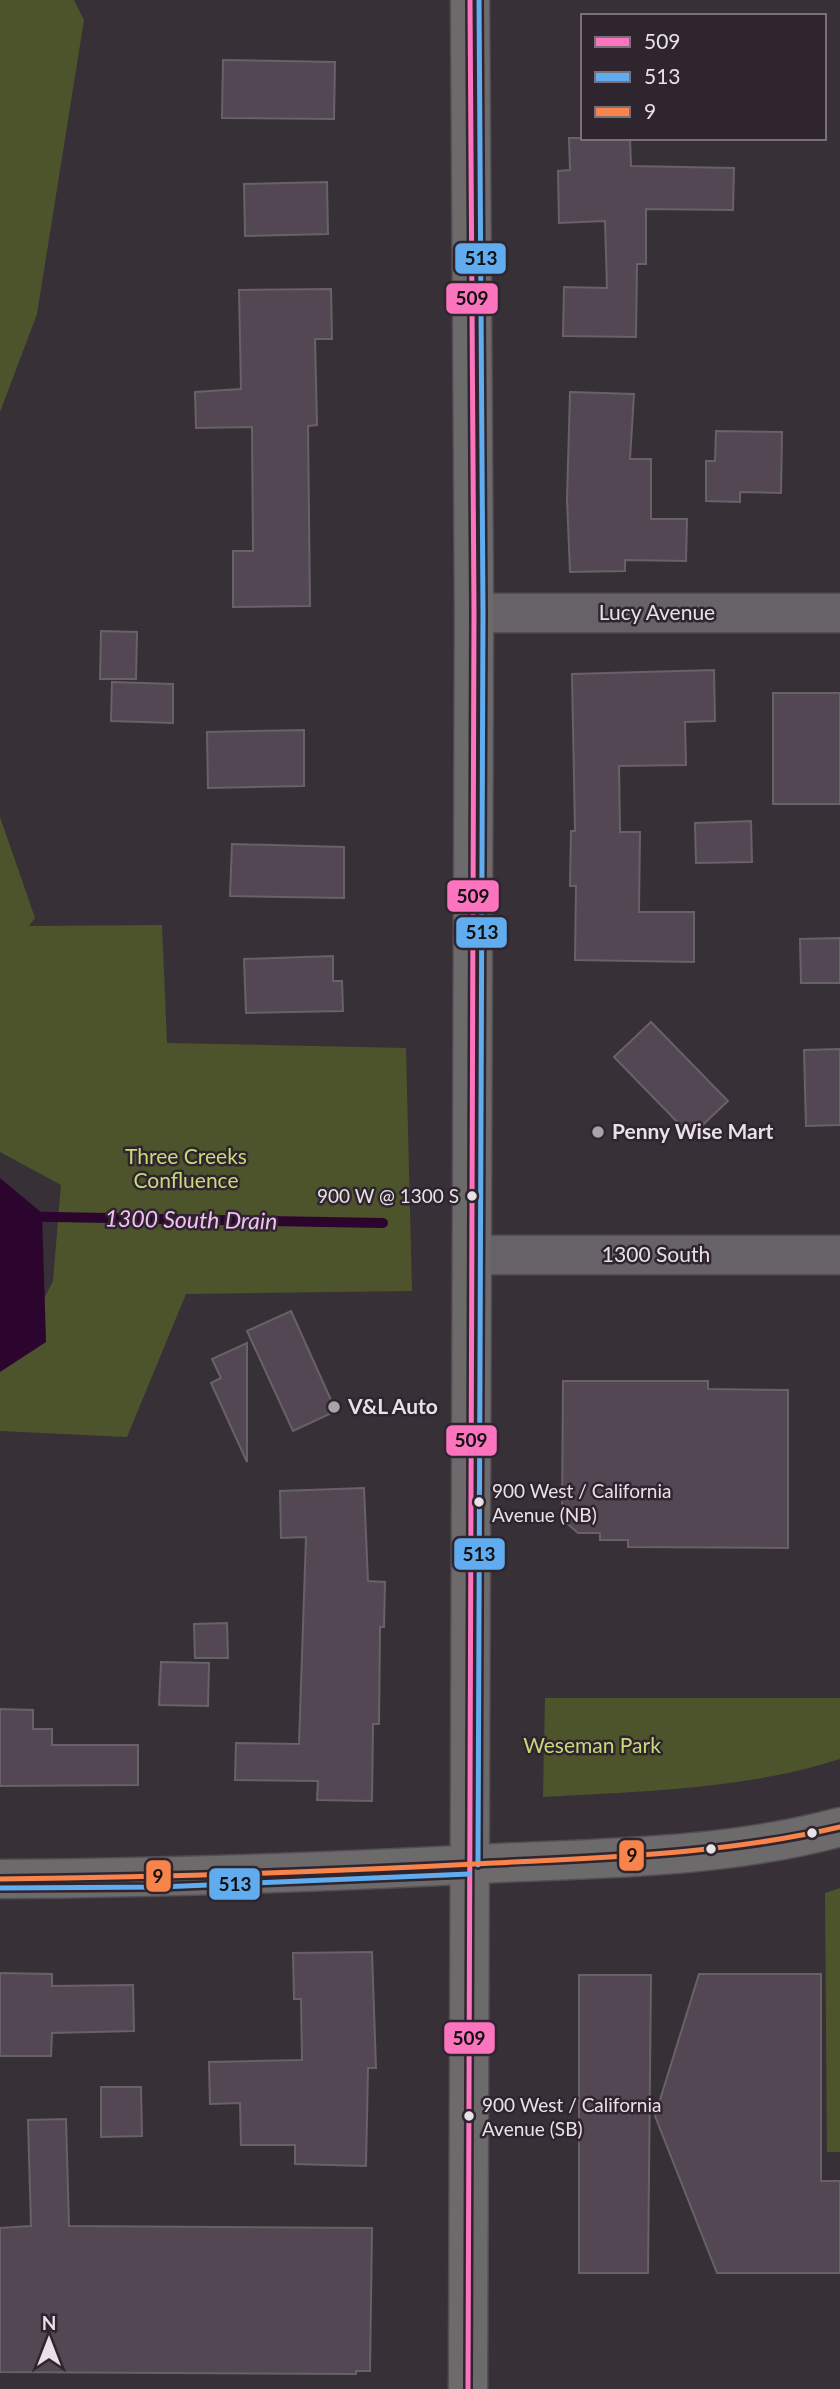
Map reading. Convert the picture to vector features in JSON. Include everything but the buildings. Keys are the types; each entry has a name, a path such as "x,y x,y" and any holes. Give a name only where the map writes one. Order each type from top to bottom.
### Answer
{"main road":[{"path":"468,2389 474,613 470,0"},
{"path":"0,1879 160,1878 469,1865 720,1849 761,1844 840,1827"}],"street":[{"name":"Lucy Avenue","path":"474,613 840,613"},
{"name":"1300 South","path":"472,1255 840,1255"}],"green space":[{"path":"0,0 74,0 84,20 37,314 0,412"},
{"name":"Three Creeks Confluence","path":"0,817 35,918 29,926 162,925 167,1043 406,1048 412,1291 186,1294 127,1437 0,1431 0,1364 19,1348 53,1281 61,1185 0,1152"},
{"name":"Weseman Park","path":"545,1698 840,1698 840,1759 730,1783 655,1791 543,1797"},
{"path":"840,1888 840,2152 827,2152 825,1893"}],"shaded area":[{"path":"0,1178 42,1213 46,1342 0,1372"}],"waterway":[{"name":"1300 South Drain","path":"0,1216 383,1223"}],"transit line":[{"name":"509","path":"468,2389 474,613 470,0"},
{"name":"513","path":"478,1865 483,613 479,0"},
{"name":"9","path":"0,1879 308,1871 624,1856 711,1849 840,1827"},
{"name":"513","path":"0,1888 160,1887 469,1874"}],"place":[{"name":"Penny Wise Mart","path":"598,1132"},
{"name":"900 W @ 1300 S","path":"472,1196"},
{"name":"V&L Auto","path":"334,1407"},
{"name":"900 West / California Avenue (NB)","path":"479,1502"},
{"name":"900 West / California Avenue (SB)","path":"469,2116"}]}
